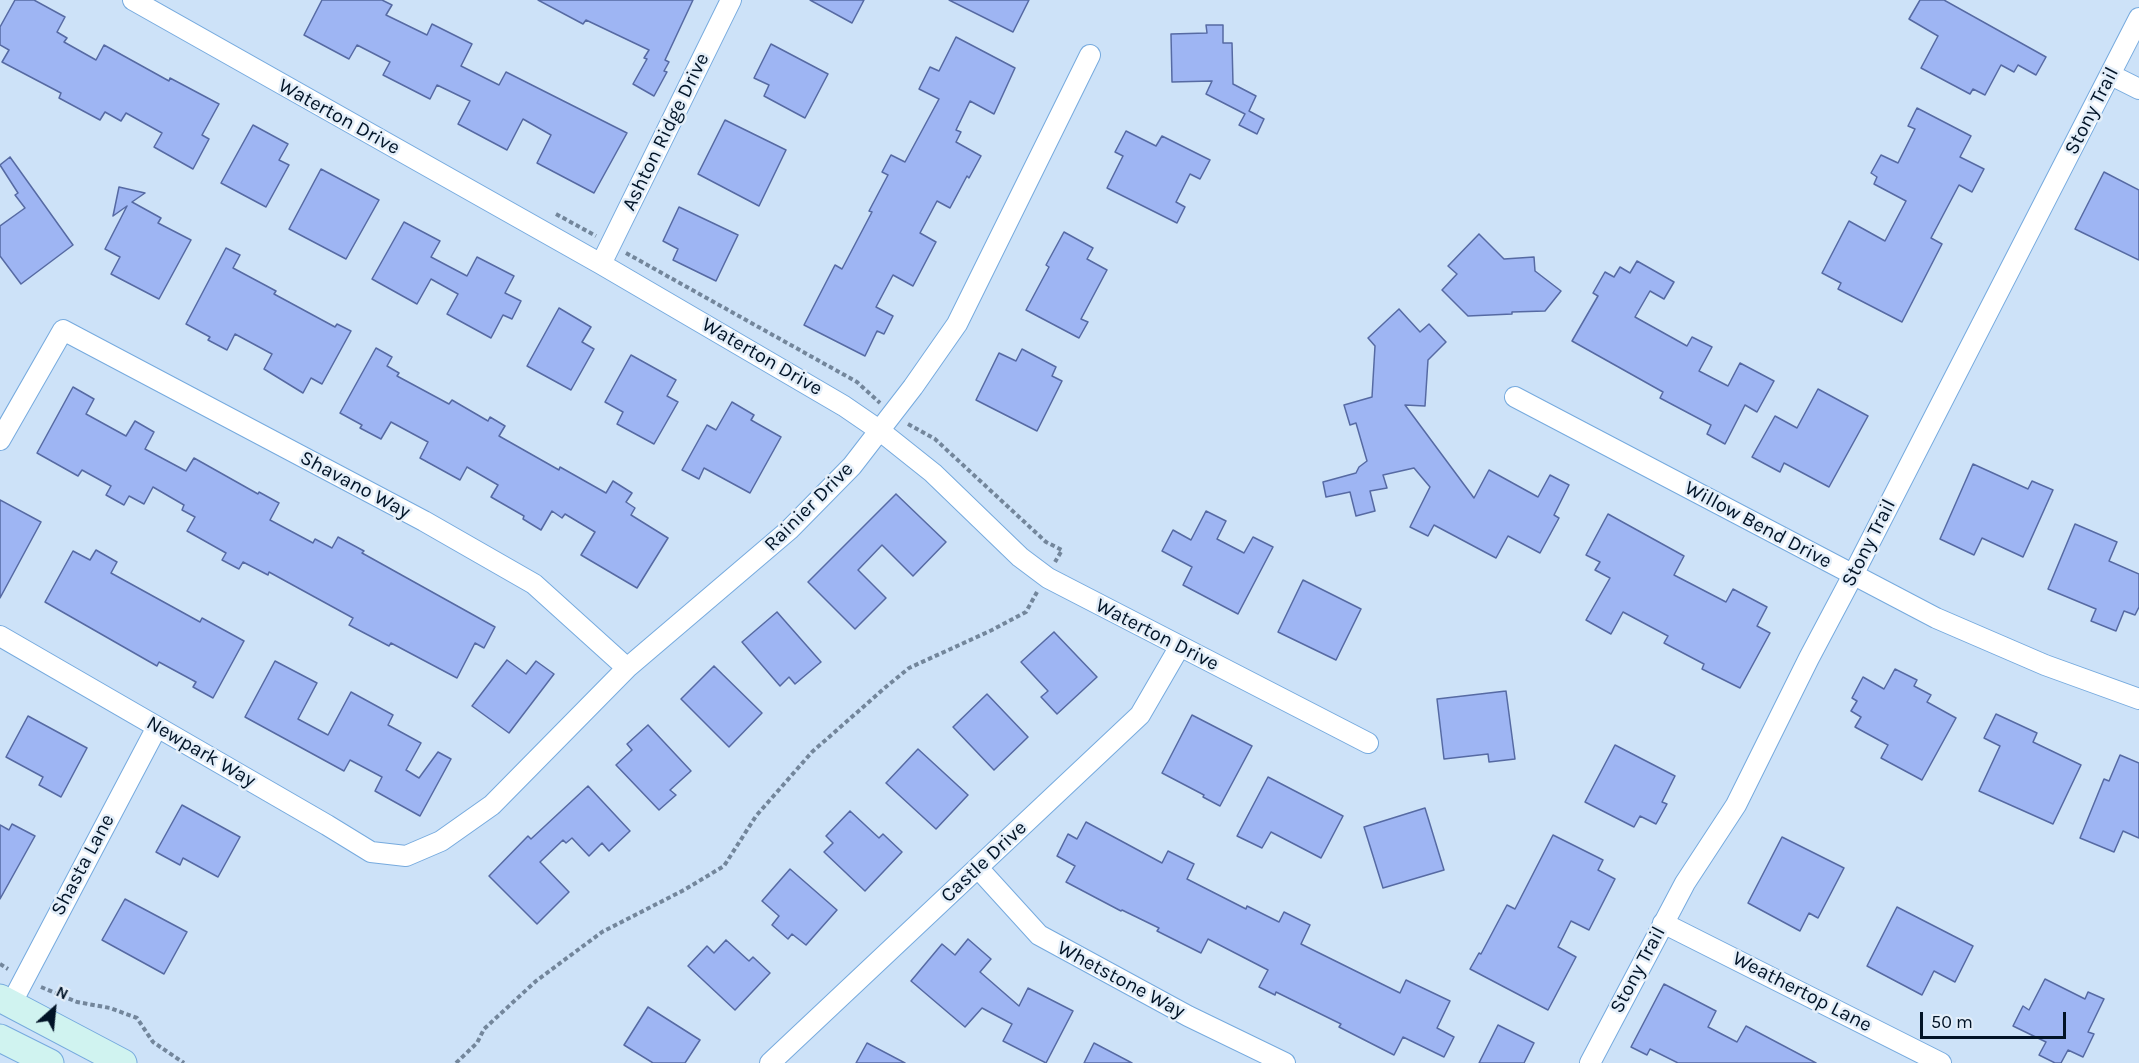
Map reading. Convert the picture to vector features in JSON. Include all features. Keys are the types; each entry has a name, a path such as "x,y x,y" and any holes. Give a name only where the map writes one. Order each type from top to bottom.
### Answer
{"main road":[{"path":"5,1001 123,1063"},
{"path":"0,1038 50,1063"}],"street":[{"name":"Waterton Drive","path":"133,0 601,264 835,400 879,430 933,473 1020,557 1076,594 1368,743"},
{"name":"Ashton Ridge Drive","path":"601,264 731,0"},
{"name":"Stony Trail","path":"1590,1063 1685,883 1736,805 1809,658 2139,18"},
{"name":"Rainier Drive","path":"406,856 441,841 492,806 627,668 789,530 852,466 957,324 1090,55"},
{"path":"2111,75 2139,89"},
{"name":"Shavano Way","path":"0,440 63,330 413,515 534,584 627,668"},
{"name":"Willow Bend Drive","path":"1515,397 1936,618 2045,664 2139,699"},
{"name":"Newpark Way","path":"0,636 371,852 406,856"},
{"name":"Castle Drive","path":"770,1063 1140,715 1180,646"},
{"name":"Shasta Lane","path":"5,1001 24,977 156,727"},
{"name":"Whetstone Way","path":"978,868 1039,935 1188,1016 1285,1063"},
{"name":"Weathertop Lane","path":"1663,922 1941,1063"}],"path":[{"path":"456,1063 477,1043 484,1029 536,981 602,932 684,890 724,866 756,816 812,752 909,668 1026,612 1062,550 1046,542 935,439 910,426 856,382 553,213"},
{"path":"0,964 66,998 111,1008 137,1018 153,1042 184,1063"}],"building":[{"path":"15,0 34,0 65,17 57,32 67,38 64,42 96,60 104,45 169,81 170,78 219,104 202,135 209,139 193,169 154,147 162,133 126,113 121,121 105,112 100,120 59,98 61,93 2,62 9,50 0,45 0,27"},
{"path":"322,0 382,0 392,5 386,15 427,35 432,24 472,44 461,66 499,85 506,72 627,133 594,193 537,163 551,135 523,119 507,150 458,124 470,101 437,85 430,99 383,75 390,62 357,45 349,59 304,35"},
{"path":"538,0 693,0 665,60 669,62 664,71 667,72 654,96 633,84 647,59 644,58 649,50 586,20 583,24"},
{"path":"810,0 864,0 852,23"},
{"path":"949,0 1029,0 1013,32"},
{"path":"1920,0 1944,0 2046,57 2036,75 2018,65 2014,72 2001,65 1985,95 1973,89 1970,94 1921,68 1938,36 1909,19"},
{"path":"1206,25 1223,25 1223,43 1232,43 1233,84 1256,96 1249,111 1264,119 1257,134 1239,125 1245,114 1206,94 1212,81 1172,82 1171,34 1207,33"},
{"path":"956,37 1015,68 994,114 970,101 956,130 961,132 956,142 981,156 950,208 937,201 920,233 936,242 913,286 893,275 876,307 893,316 884,334 877,331 865,356 804,325 835,265 842,269 872,212 869,211 888,175 882,172 891,155 905,162 939,99 919,89 930,67 939,71"},
{"path":"771,44 828,74 805,118 764,96 769,85 754,78"},
{"path":"1917,108 1971,136 1960,157 1984,169 1972,192 1959,185 1931,238 1942,244 1902,322 1838,289 1841,283 1822,273 1849,221 1885,241 1906,201 1874,184 1877,177 1871,173 1881,155 1898,163 1915,129 1908,126"},
{"path":"725,120 786,150 759,206 698,174"},
{"path":"253,125 288,144 279,160 289,165 266,207 221,183"},
{"path":"1126,131 1156,146 1162,136 1210,160 1200,179 1190,174 1176,202 1185,207 1177,223 1107,188 1123,156 1115,152"},
{"path":"10,157 73,245 21,284 0,256 0,226 25,208 15,195 18,193 0,165"},
{"path":"321,169 379,200 346,259 289,229"},
{"path":"2104,172 2139,190 2139,260 2075,229"},
{"path":"119,187 145,193 132,202 161,218 158,223 191,240 159,299 111,274 120,257 105,249 127,206 113,216"},
{"path":"679,207 738,235 716,281 673,260 678,249 663,241"},
{"path":"404,222 440,241 431,257 467,276 477,257 514,276 505,293 521,301 512,319 503,315 491,338 447,314 458,294 431,279 417,304 372,279"},
{"path":"1064,232 1093,248 1087,259 1107,270 1081,319 1088,322 1079,338 1026,310 1049,267 1046,265"},
{"path":"1479,234 1504,259 1534,257 1535,271 1561,291 1545,311 1468,316 1442,290 1457,274 1448,266"},
{"path":"226,248 240,255 233,268 276,291 274,294 335,327 337,324 351,331 322,384 311,378 303,393 264,369 272,354 235,334 227,350 208,340 210,337 186,324"},
{"path":"1637,261 1674,282 1664,299 1650,291 1635,317 1687,346 1692,337 1712,347 1699,371 1728,386 1740,363 1774,381 1757,412 1745,405 1725,444 1707,434 1711,425 1660,398 1663,392 1572,341 1598,296 1593,293 1605,272 1614,277 1620,267 1630,273"},
{"path":"559,308 591,327 582,342 594,349 571,390 527,366"},
{"path":"1399,309 1420,332 1429,324 1446,342 1428,360 1425,406 1405,405 1474,498 1489,470 1538,497 1550,475 1569,485 1554,515 1559,518 1540,553 1508,536 1496,558 1434,525 1428,536 1410,527 1430,487 1414,468 1383,475 1387,488 1370,491 1375,511 1356,516 1350,492 1326,497 1323,482 1356,473 1359,467 1367,461 1356,423 1350,425 1344,405 1372,397 1375,346 1368,338"},
{"path":"376,348 392,357 387,366 399,373 397,376 449,404 452,400 488,421 490,417 505,426 499,436 559,470 560,467 606,493 613,481 632,493 626,502 635,508 631,515 668,538 637,588 581,555 595,532 565,514 562,518 552,511 541,530 523,519 524,516 491,497 498,485 467,467 460,480 420,458 428,442 391,422 381,439 360,428 362,425 340,413"},
{"path":"1022,349 1056,367 1052,376 1062,381 1037,431 976,400 999,353 1016,361"},
{"path":"631,355 676,380 667,396 678,402 654,444 617,424 623,412 605,402"},
{"path":"73,387 94,399 86,414 126,436 135,421 154,432 145,449 186,471 194,458 258,494 259,492 279,503 270,520 313,543 315,539 332,548 338,537 364,551 362,553 495,627 484,648 475,643 457,678 391,643 389,646 349,625 353,618 269,572 268,575 243,562 239,569 222,560 226,553 187,531 195,517 182,510 184,505 153,487 144,504 129,496 124,505 106,495 111,486 82,470 78,476 37,453"},
{"path":"1818,389 1868,416 1829,487 1784,463 1780,472 1752,457 1775,416 1797,428"},
{"path":"732,402 754,415 751,420 781,437 750,493 704,468 699,479 682,470 707,425 716,430"},
{"path":"1973,464 2028,489 2032,481 2053,490 2023,557 1982,538 1974,555 1940,539"},
{"path":"896,494 946,542 913,576 882,545 858,570 886,598 855,629 808,582"},
{"path":"0,500 41,522 0,598"},
{"path":"1206,511 1226,521 1217,539 1244,553 1253,537 1273,547 1238,614 1183,585 1192,567 1162,551 1173,530 1191,540"},
{"path":"1608,514 1684,556 1674,575 1726,602 1733,589 1767,607 1757,626 1770,633 1740,688 1702,669 1704,664 1664,643 1668,636 1623,612 1611,634 1586,620 1610,578 1595,570 1600,562 1586,555"},
{"path":"2075,524 2117,542 2109,561 2139,574 2139,607 2135,615 2124,611 2116,631 2091,621 2096,609 2048,589"},
{"path":"96,550 117,562 111,573 200,622 202,618 244,641 213,698 193,687 196,682 159,662 157,666 45,602 73,551 90,560"},
{"path":"1303,580 1361,609 1336,660 1278,632"},
{"path":"777,612 821,662 795,684 789,677 780,686 742,642"},
{"path":"1054,632 1097,677 1057,714 1041,697 1048,691 1021,662"},
{"path":"507,660 526,674 536,661 554,674 509,733 472,706"},
{"path":"275,661 317,683 298,719 328,735 351,692 393,715 388,725 421,743 406,770 419,778 438,752 451,759 420,816 375,791 382,777 350,760 344,771 245,717"},
{"path":"714,666 762,713 729,747 681,699"},
{"path":"1895,669 1917,680 1914,686 1931,695 1927,702 1956,718 1922,780 1881,758 1888,745 1855,727 1861,717 1851,711 1857,701 1852,698 1863,677 1884,689"},
{"path":"1506,691 1515,759 1489,762 1488,754 1444,759 1437,699"},
{"path":"987,694 1028,737 994,770 953,727"},
{"path":"1996,714 2037,733 2033,742 2081,765 2053,824 1979,791 2000,746 1984,738"},
{"path":"1192,715 1252,746 1220,806 1162,773"},
{"path":"28,716 87,748 61,797 39,785 43,777 6,757"},
{"path":"648,725 691,771 670,790 676,795 659,810 616,765 632,750 627,744"},
{"path":"1615,745 1675,776 1662,802 1667,804 1656,824 1640,816 1634,827 1585,802"},
{"path":"918,749 968,795 936,829 886,783"},
{"path":"2120,755 2139,763 2139,838 2123,831 2114,852 2080,838 2104,779 2109,781"},
{"path":"1268,777 1343,816 1321,858 1271,832 1262,848 1237,836"},
{"path":"588,786 630,831 609,851 602,843 589,856 572,838 566,843 563,840 540,862 569,892 537,924 489,876 528,836 531,839"},
{"path":"182,805 240,837 218,877 183,858 180,865 156,852"},
{"path":"1425,808 1444,870 1383,888 1364,827"},
{"path":"850,811 879,838 883,834 902,852 865,891 824,852 833,843 826,836"},
{"path":"1086,822 1162,863 1168,851 1194,864 1187,879 1246,909 1247,906 1279,922 1284,912 1310,925 1301,944 1400,993 1406,980 1450,1001 1437,1028 1454,1037 1444,1057 1403,1037 1394,1055 1339,1027 1341,1024 1276,992 1275,995 1259,987 1268,970 1208,939 1201,953 1157,931 1159,928 1066,882 1075,866 1057,856 1068,834 1077,839"},
{"path":"12,824 35,836 0,899 0,825 9,830"},
{"path":"1553,835 1603,860 1598,870 1615,879 1589,930 1571,921 1558,947 1576,957 1548,1010 1470,969 1479,953 1481,954 1507,905 1515,909"},
{"path":"1782,837 1844,868 1818,918 1809,913 1800,931 1748,903"},
{"path":"790,869 837,910 806,945 792,934 788,939 772,925 779,916 762,901"},
{"path":"125,899 187,932 164,974 102,940"},
{"path":"1897,907 1973,946 1955,982 1934,971 1922,995 1867,966"},
{"path":"968,939 991,959 980,972 1019,1006 1028,988 1073,1011 1046,1063 1003,1041 1012,1024 982,1008 965,1027 911,981 942,944 955,955"},
{"path":"726,940 749,961 753,957 770,973 735,1010 688,966 707,946 714,953"},
{"path":"2045,979 2085,999 2088,992 2104,999 2088,1032 2094,1034 2083,1057 2068,1050 2061,1063 2055,1063 2039,1055 2046,1042 2013,1026 2023,1006 2029,1010"},
{"path":"1664,984 1716,1011 1708,1027 1737,1042 1746,1026 1816,1063 1678,1063 1650,1049 1647,1055 1631,1047"},
{"path":"648,1007 700,1040 685,1063 653,1063 624,1045"},
{"path":"1498,1025 1534,1043 1524,1063 1479,1063"},
{"path":"867,1043 905,1063 856,1063"},
{"path":"1094,1043 1132,1063 1084,1063"}]}
